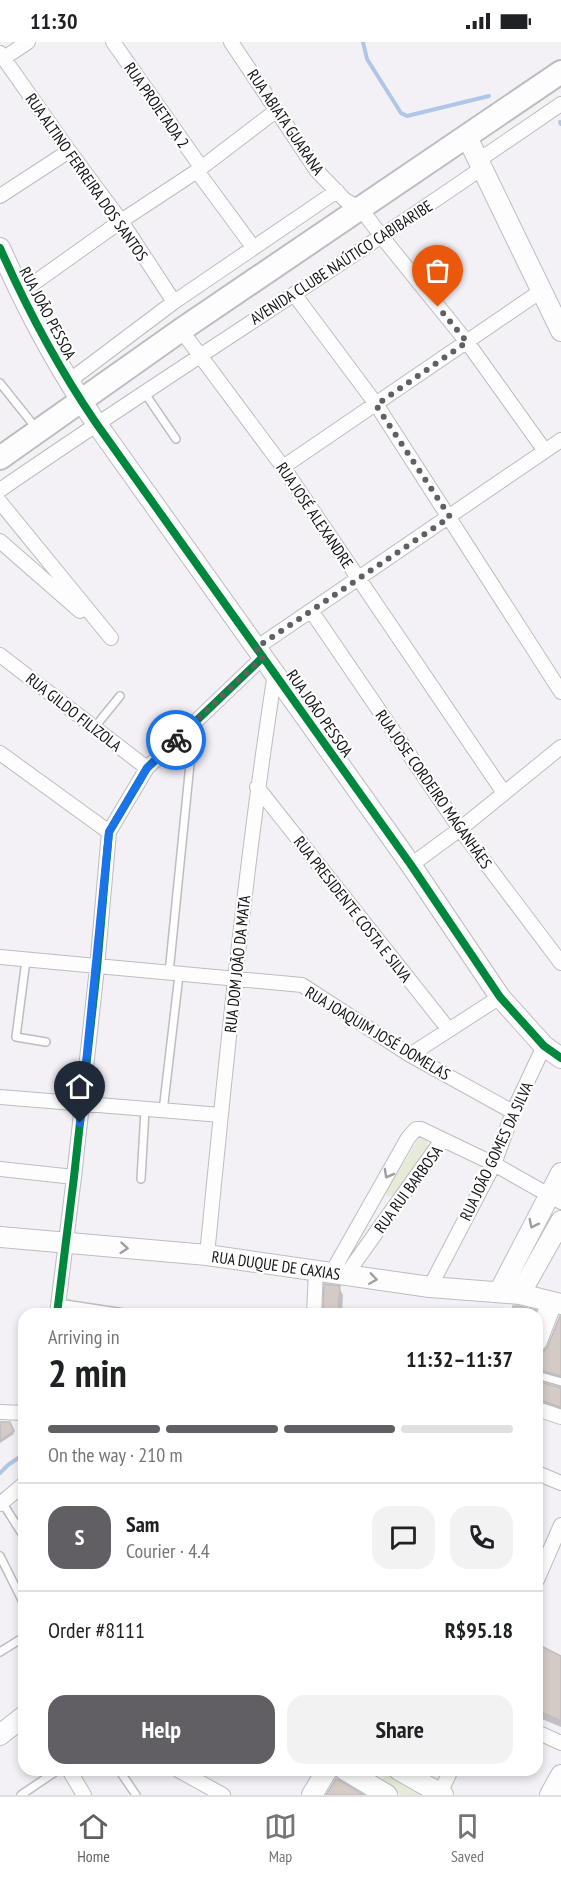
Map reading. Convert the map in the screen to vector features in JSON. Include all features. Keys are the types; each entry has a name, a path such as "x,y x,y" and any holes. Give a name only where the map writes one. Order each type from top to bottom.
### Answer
{"main road":[{"path":"0,458 181,330 561,72"}],"street":[{"path":"2,55 28,42"},
{"name":"RUA PROJETADA 2","path":"113,42 253,247"},
{"name":"RUA ABIATA GUARANA","path":"231,42 317,171 345,200 362,209 467,342 545,451"},
{"name":"RUA ALTINO FERREIRA DOS SANTOS","path":"2,55 121,221 174,302"},
{"name":"AVENIDA CLUBE NAÚTICO CABIBARIBE","path":"0,490 96,423 382,237 561,104"},
{"path":"20,293 199,169 277,110"},
{"path":"467,137 561,331"},
{"path":"0,196 69,151"},
{"path":"69,381 174,302 337,191"},
{"name":"RUA JOÃO PESSOA","path":"0,248 20,293 69,381 96,423 411,865 500,997 544,1046 561,1058"},
{"path":"283,467 541,291"},
{"path":"294,294 376,405 561,692"},
{"name":"RUA JOSÉ ALEXANDRE","path":"181,330 283,467 504,793"},
{"path":"57,1308 97,968 109,832 147,768 194,722 265,659 312,612 561,440"},
{"path":"0,502 111,638 0,541"},
{"name":"RUA JOSE CORDEIRO MAGANHÃES","path":"312,612 460,829 561,963"},
{"name":"RUA GILDO FILIZOLA","path":"0,655 147,768"},
{"name":"RUA DOM JOÃO DA MATA","path":"207,1255 257,787 265,659"},
{"path":"411,865 460,829 561,747"},
{"path":"0,753 109,832"},
{"name":"RUA PRESIDENTE COSTA E SILVA","path":"257,787 449,1030"},
{"name":"RUA JOAQUIM JOSÉ DOMELAS","path":"0,957 97,968 302,985 410,1054 513,1112"},
{"path":"410,1054 500,997"},
{"name":"RUA JOÃO GOMES DA SILVA","path":"430,1287 494,1164 513,1112 544,1046"},
{"path":"0,1097 221,1115"},
{"name":"RUA RUI BARBOSA","path":"331,1274 411,1132 416,1129 421,1129 494,1164 555,1198"},
{"name":"RUA RUI BARBOSA","path":"331,1274 442,1140"},
{"path":"0,1168 74,1177"},
{"path":"499,1292 555,1198 561,1173"},
{"path":"520,1294 561,1221"},
{"name":"RUA DUQUE DE CAXIAS","path":"0,1237 207,1255 430,1287 520,1294 556,1303"},
{"path":"317,1308 331,1274"},
{"path":"543,1329 556,1303"},
{"path":"543,1411 561,1417"},
{"path":"0,1412 18,1413"},
{"path":"543,1476 561,1483"},
{"path":"1,1503 18,1489"},
{"path":"543,1566 561,1525"},
{"path":"0,1735 18,1721"},
{"path":"543,1735 561,1743"},
{"path":"550,1795 561,1775"},
{"path":"73,1776 84,1795"},
{"path":"189,1776 224,1795"},
{"path":"312,1795 323,1776"},
{"path":"360,1776 387,1795"},
{"path":"410,1776 441,1794 449,1776"}],"lane":[{"path":"0,383 38,431"},
{"path":"144,392 176,440"},
{"path":"94,728 120,696"},
{"path":"163,1111 194,722"},
{"path":"26,960 12,1037 46,1042"},
{"path":"141,1179 145,1110"},
{"path":"543,1377 561,1383"},
{"path":"1,1503 18,1528"},
{"path":"0,1556 18,1592"},
{"path":"0,1652 18,1641"},
{"path":"21,1795 49,1776"},
{"path":"123,1776 135,1795"}],"green space":[{"path":"419,1138 427,1141 428,1148 393,1196 387,1197 386,1192"},
{"path":"397,1776 427,1792 428,1795 402,1795 383,1784 383,1777"}],"building":[{"path":"324,1284 340,1286 338,1308 323,1308"},
{"path":"561,1316 561,1376 543,1371 543,1351 548,1346"},
{"path":"543,1383 561,1388 561,1407 543,1401"},
{"path":"0,1422 10,1422 14,1431 0,1441"},
{"path":"543,1647 561,1656 561,1721 543,1713"},
{"path":"336,1779 341,1781 364,1795 326,1795"}],"waterway":[{"path":"363,42 367,59 401,113 407,116 489,96"},
{"path":"0,1473 18,1458"}],"cycle path":[{"path":"0,248 44,338 96,423 411,865 500,997 544,1046 561,1058"},
{"path":"58,1308 97,968 109,832 147,768 263,657"}],"way so far":[{"path":"176,740 263,657 256,648 450,517 376,405 467,342 438,307"}],"route":[{"path":"80,1123 109,832 147,768 176,740"}]}
